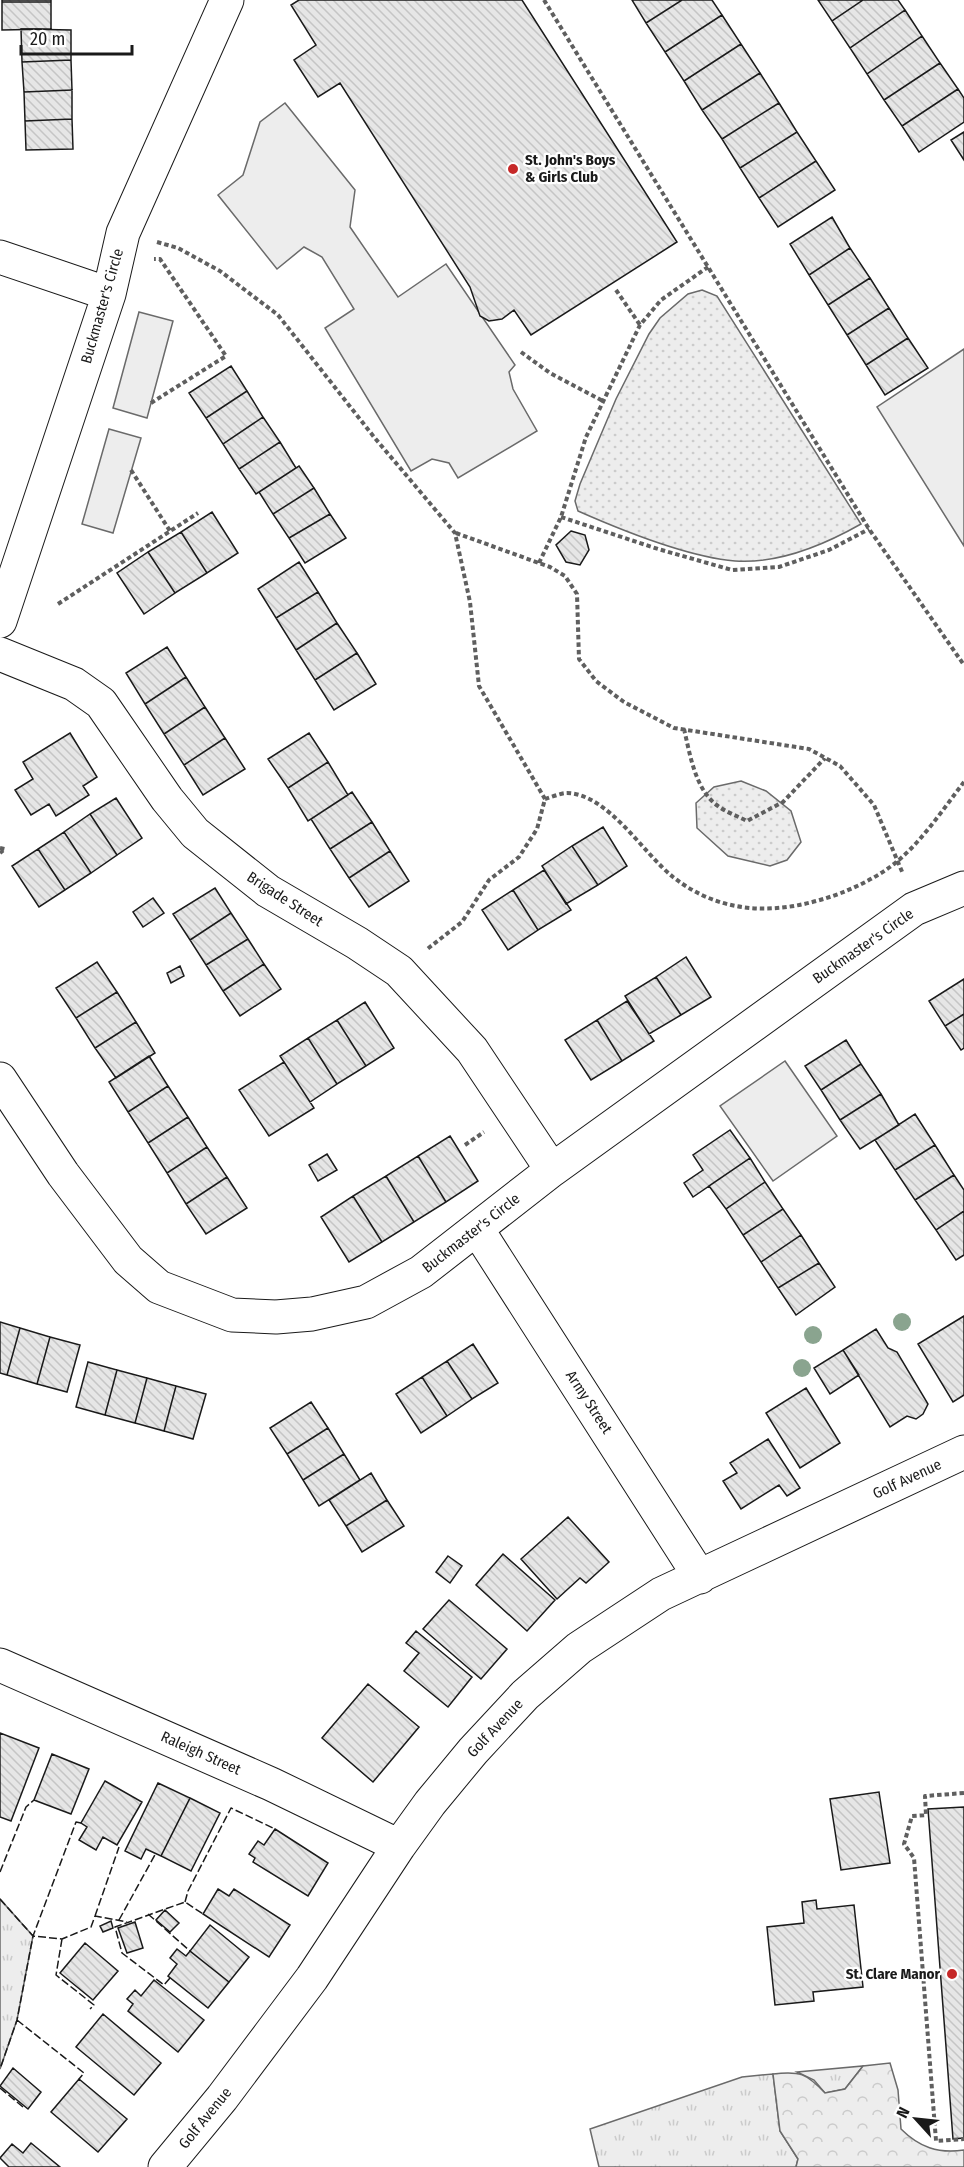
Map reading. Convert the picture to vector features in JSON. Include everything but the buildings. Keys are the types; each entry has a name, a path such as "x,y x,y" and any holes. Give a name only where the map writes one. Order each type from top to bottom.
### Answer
{"street":[{"name":"Buckmaster's Circle","path":"0,621 109,294 123,233 228,0"},
{"path":"0,257 109,294"},
{"name":"Brigade Street","path":"0,654 74,684 101,704 167,799 195,833 268,891 357,943 399,971 472,1050 552,1170"},
{"name":"Buckmaster's Circle","path":"0,1079 63,1174 128,1260 159,1287 232,1315 276,1317 312,1314 366,1302 421,1272 552,1170 914,909 964,888"},
{"name":"Army Street","path":"477,1229 700,1577"},
{"name":"Golf Avenue","path":"165,2167 222,2098 312,1978 399,1846 473,1751 525,1695 579,1648 661,1594 964,1452"},
{"name":"Raleigh Street","path":"0,1665 271,1784 399,1846"}],"path":[{"path":"544,0 869,529 964,664"},
{"path":"153,241 178,248 220,271 278,315 374,437 455,533 470,602 479,686 545,799 537,829 519,857 489,880 462,922 399,971"},
{"path":"147,258 160,259 226,356 150,403"},
{"path":"539,563 561,517 586,437 640,325 661,300 708,267"},
{"path":"616,290 640,325"},
{"path":"521,352 550,373 603,402"},
{"path":"131,470 170,531"},
{"path":"58,604 198,513"},
{"path":"561,517 658,549 732,570 779,567 829,550 869,529"},
{"path":"455,533 539,563 565,576 577,594 579,659 596,681 624,702 674,728 809,749 840,766 874,805 899,860 914,909"},
{"path":"684,729 694,768 704,789 716,805 747,821 783,802 825,758"},
{"path":"545,799 567,793 589,800 611,813 672,876 698,894 731,906 777,909 809,905 862,884 899,860 922,836 964,782"},
{"path":"0,848 5,849 0,853"},
{"path":"465,1146 492,1126"},
{"path":"964,1793 926,1796 926,1815 912,1816 904,1844 914,1858 936,2141 964,2139"}],"green space":[{"path":"702,290 717,296 861,524 800,552 768,559 735,561 676,548 578,511 575,501 580,484 616,399 649,334 660,318 688,294"},
{"path":"741,781 766,791 791,811 801,842 787,860 770,866 728,856 697,828 696,803 714,787"},
{"path":"0,1899 33,1936 17,2020 0,2069"},
{"path":"890,2063 898,2090 901,2129 922,2145 930,2148 946,2151 964,2150 964,2167 796,2167 798,2159 780,2131 773,2074 802,2075 813,2081 825,2093 845,2089 863,2066"},
{"path":"863,2066 845,2089 825,2093 814,2080 797,2072"},
{"path":"773,2074 780,2131 798,2159 796,2167 599,2167 590,2129 742,2077"}],"shaded area":[{"path":"285,103 355,190 350,227 398,297 446,264 515,365 509,372 513,389 537,431 458,478 449,463 432,459 411,471 325,328 354,309 322,257 304,247 277,269 218,195 243,175 260,122"},
{"path":"139,312 173,321 147,418 113,408"},
{"path":"964,349 964,546 877,407"},
{"path":"109,429 141,438 113,533 82,524"},
{"path":"785,1061 837,1136 773,1181 720,1106"}],"fence":[{"path":"0,1872 26,1807 34,1800"},
{"path":"185,1902 188,1891 231,1808 275,1829"},
{"path":"81,1823 76,1822 33,1936 62,1939 91,1927 95,1916 127,1922"},
{"path":"95,1916 119,1847"},
{"path":"119,1920 156,1853"},
{"path":"0,1899 33,1936 17,2020 0,2069"},
{"path":"170,1978 164,1985 122,1953 115,1927 185,1902 203,1914"},
{"path":"148,1914 190,1951"},
{"path":"62,1939 56,1975 94,2005 90,2009"},
{"path":"17,2020 84,2073 79,2079"},
{"path":"0,2088 23,2107"}],"place":[{"name":"St. John's Boys & Girls Club","path":"513,169"},
{"name":"St. Clare Manor","path":"952,1974"}]}
